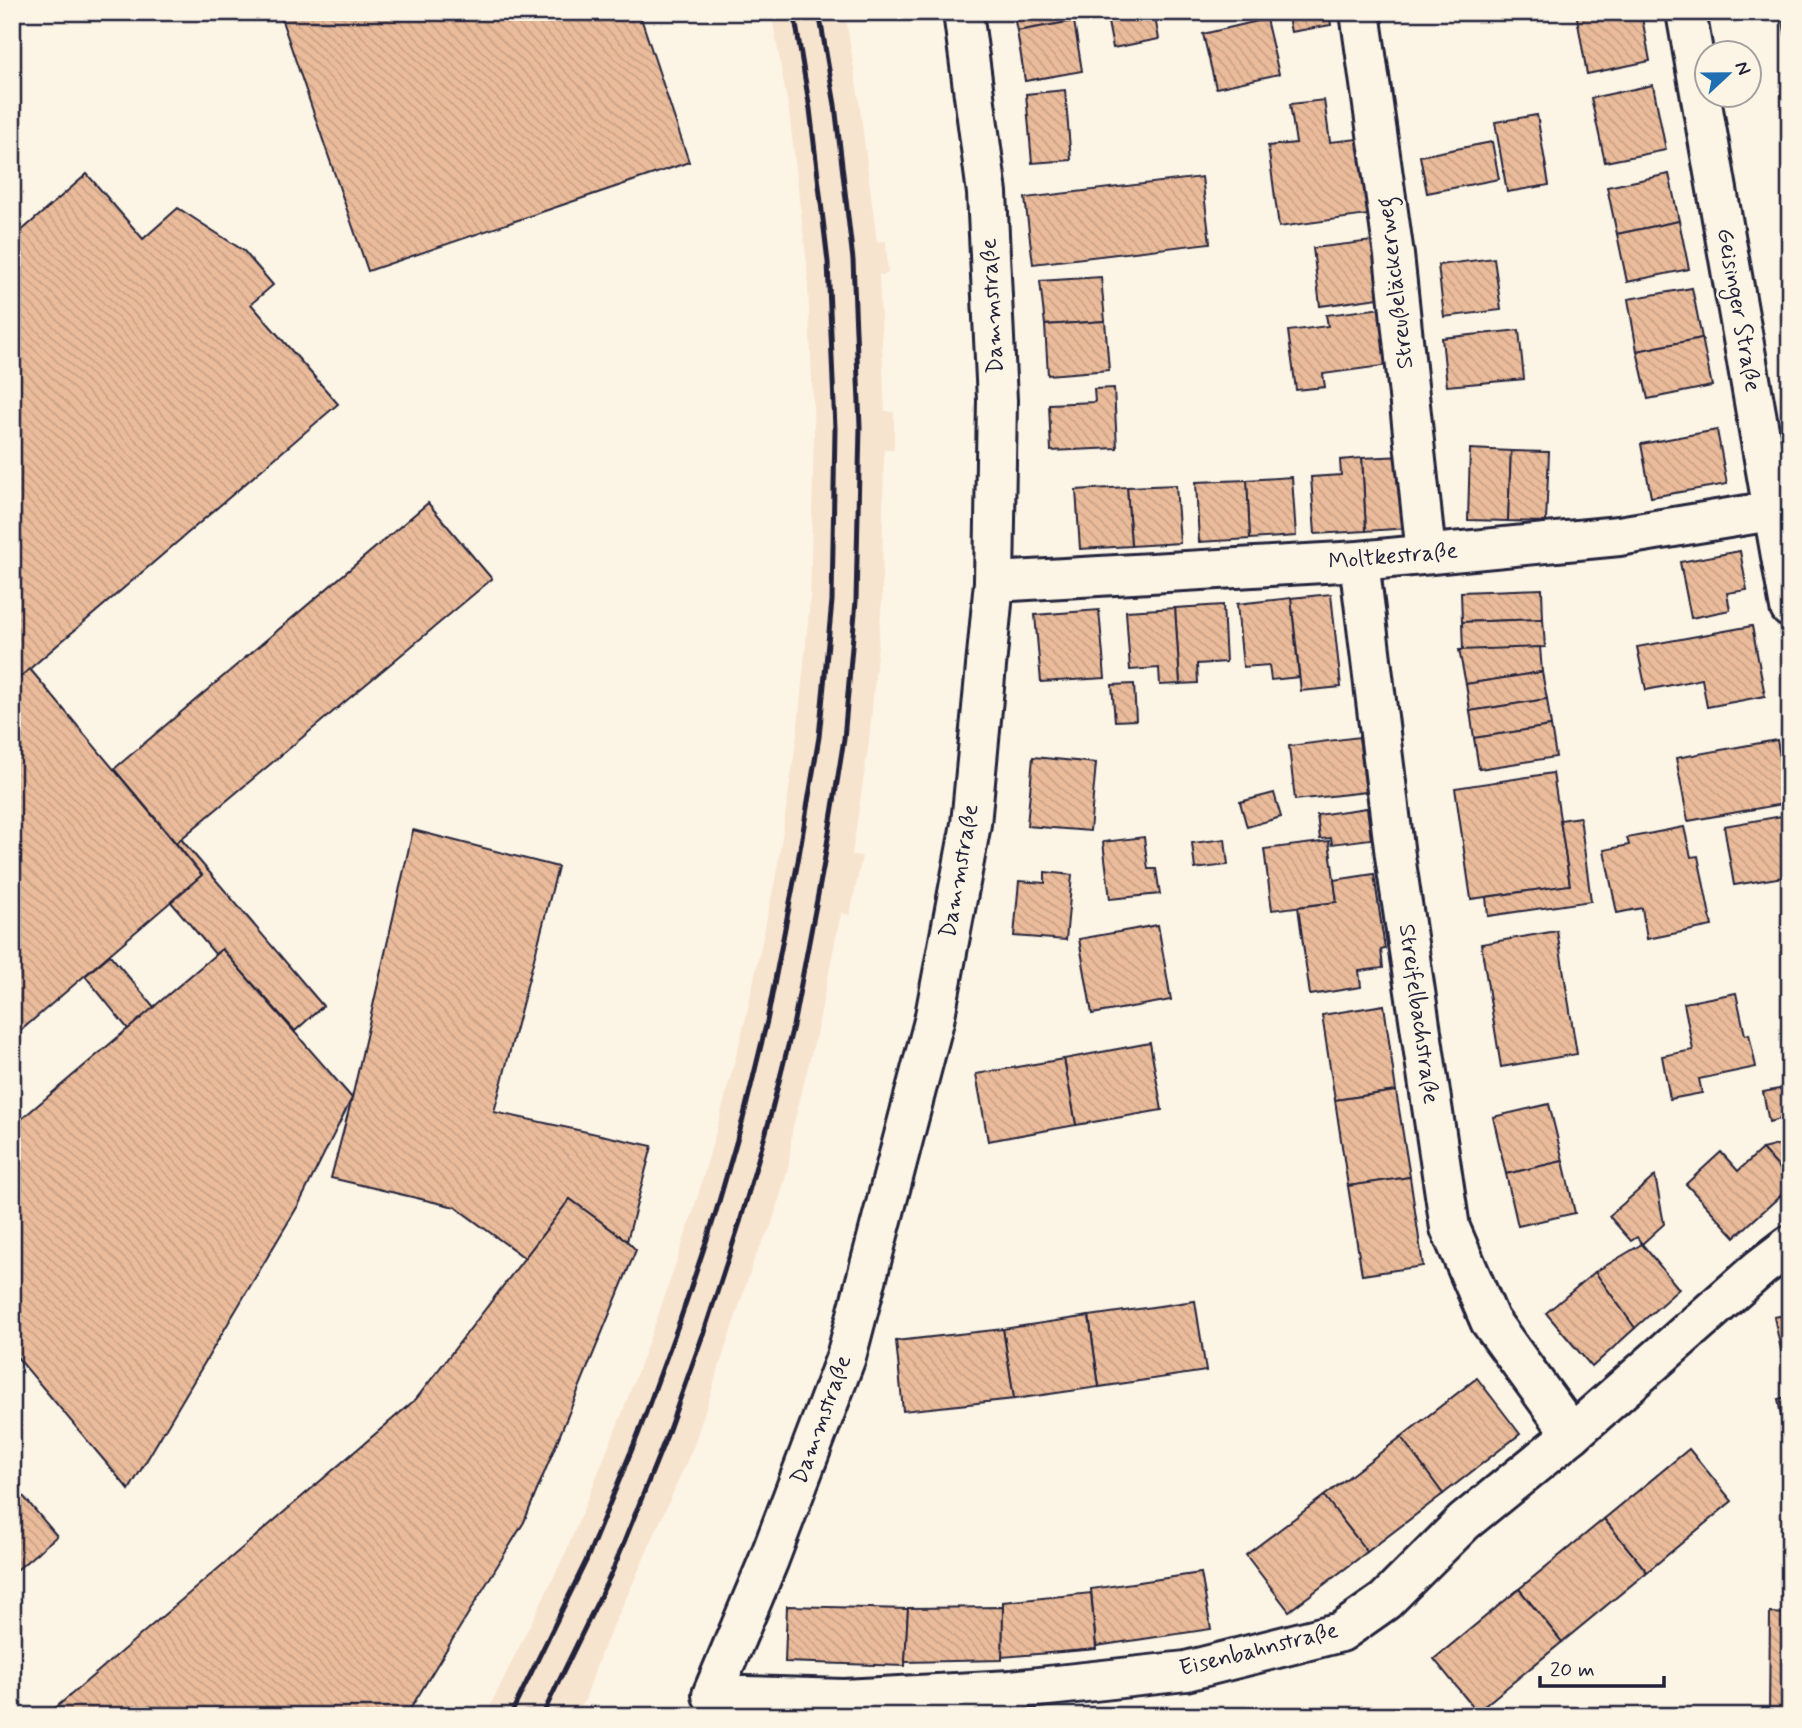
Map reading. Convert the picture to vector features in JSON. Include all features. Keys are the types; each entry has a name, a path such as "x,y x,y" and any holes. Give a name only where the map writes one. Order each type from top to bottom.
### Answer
{"street":[{"name":"Dammstraße","path":"712,1695 768,1562 846,1357 934,1021 971,824 994,582 998,400 987,207 963,12"},
{"name":"Streußeläckerweg","path":"1360,12 1394,255 1426,554"},
{"name":"Geisinger Straße","path":"1686,12 1781,509 1790,608"},
{"name":"Moltkestraße","path":"994,582 1359,561 1619,536 1781,509"},
{"name":"Streifelbachstraße","path":"1359,561 1395,856 1450,1228 1490,1321 1572,1434"},
{"name":"Eisenbahnstraße","path":"712,1695 844,1699 1012,1690 1186,1671 1340,1632 1385,1601 1464,1522 1572,1434 1749,1277 1790,1245"}],"shaded area":[{"path":"771,12 845,12 877,242 886,241 888,274 879,275 885,411 894,412 894,450 884,450 882,601 869,742 852,855 862,856 850,915 841,913 817,1031 792,1131 789,1165 772,1224 755,1257 694,1445 601,1653 585,1700 577,1716 485,1716 566,1552 659,1313 694,1209 721,1113 746,1017 777,870 797,735 810,600 814,429 807,265 789,112"}],"building":[{"path":"279,12 639,12 689,162 368,271"},
{"path":"1013,12 1086,12 1087,19 1017,31"},
{"path":"1106,12 1154,12 1159,39 1113,48"},
{"path":"1287,12 1329,12 1331,25 1291,32"},
{"path":"1576,12 1641,12 1650,61 1587,74"},
{"path":"1790,14 1790,43 1787,43 1782,16"},
{"path":"1266,19 1279,74 1216,88 1203,34"},
{"path":"1074,21 1082,71 1025,81 1017,31"},
{"path":"1653,85 1666,150 1605,162 1591,98"},
{"path":"1065,90 1071,160 1032,163 1026,94"},
{"path":"1324,100 1330,142 1358,139 1368,215 1279,227 1268,146 1296,143 1290,104"},
{"path":"1537,115 1549,185 1507,192 1495,122"},
{"path":"1492,142 1499,179 1427,193 1420,156"},
{"path":"87,174 143,239 178,208 244,251 273,285 251,304 338,404 12,684 12,239"},
{"path":"1669,174 1679,221 1617,234 1607,187"},
{"path":"1202,177 1210,243 1033,264 1025,198"},
{"path":"1679,221 1689,269 1627,282 1617,234"},
{"path":"1372,241 1379,298 1320,306 1313,248"},
{"path":"1494,258 1501,310 1444,317 1438,265"},
{"path":"1101,277 1105,321 1045,325 1040,281"},
{"path":"1692,288 1702,338 1637,351 1628,299"},
{"path":"1382,308 1389,365 1323,374 1325,387 1296,390 1288,331 1328,326 1326,315"},
{"path":"1105,321 1109,370 1048,375 1045,325"},
{"path":"1519,330 1524,379 1447,386 1442,338"},
{"path":"1702,338 1712,386 1648,399 1637,351"},
{"path":"1114,388 1117,448 1051,451 1049,404 1095,402 1094,389"},
{"path":"1717,430 1727,484 1651,497 1641,444"},
{"path":"1470,449 1511,451 1508,521 1468,520"},
{"path":"1511,451 1549,452 1546,522 1508,521"},
{"path":"1404,456 1409,528 1366,531 1362,458"},
{"path":"1362,458 1366,531 1315,534 1311,477 1341,475 1340,460"},
{"path":"1292,477 1296,536 1250,539 1247,480"},
{"path":"1247,480 1250,539 1199,542 1196,482"},
{"path":"1176,485 1180,543 1131,546 1127,487"},
{"path":"1127,487 1131,546 1080,549 1076,490"},
{"path":"428,503 492,579 176,843 114,769"},
{"path":"1740,551 1747,590 1727,593 1730,610 1691,618 1680,562"},
{"path":"1542,589 1543,619 1462,622 1461,592"},
{"path":"1331,594 1341,687 1301,691 1291,598"},
{"path":"1291,598 1299,677 1271,680 1269,665 1243,667 1237,604"},
{"path":"1223,605 1226,662 1197,664 1198,683 1180,684 1175,608"},
{"path":"1175,608 1180,684 1160,685 1159,668 1130,670 1126,611"},
{"path":"1099,610 1105,678 1041,682 1035,615"},
{"path":"1543,619 1545,647 1463,651 1462,622"},
{"path":"1752,626 1765,696 1707,707 1702,679 1646,690 1637,647"},
{"path":"1540,647 1542,672 1466,684 1459,650"},
{"path":"30,669 202,875 12,1038 12,684"},
{"path":"1542,672 1547,699 1470,711 1466,684"},
{"path":"1134,684 1136,720 1115,721 1112,685"},
{"path":"1547,699 1551,726 1474,738 1470,711"},
{"path":"1551,726 1556,757 1479,769 1474,738"},
{"path":"1359,737 1366,792 1295,800 1289,746"},
{"path":"1777,740 1788,803 1688,821 1676,758"},
{"path":"1033,757 1096,763 1090,831 1027,826"},
{"path":"1553,773 1570,885 1471,899 1455,788"},
{"path":"1274,793 1281,817 1247,827 1240,802"},
{"path":"1367,808 1371,839 1332,844 1331,838 1320,839 1317,815"},
{"path":"1788,815 1790,876 1734,885 1724,826"},
{"path":"1580,817 1591,901 1488,916 1486,897 1570,885 1560,820"},
{"path":"1684,827 1691,857 1698,856 1712,926 1647,939 1642,908 1617,913 1604,850 1629,845 1627,838"},
{"path":"413,830 558,867 494,1112 652,1146 627,1241 570,1199 525,1258 455,1207 331,1178"},
{"path":"1144,837 1148,869 1156,869 1160,894 1110,899 1103,842"},
{"path":"181,839 323,1006 295,1031 222,949 215,954 171,902 202,875 176,843"},
{"path":"1225,839 1228,865 1195,869 1192,843"},
{"path":"1329,841 1337,902 1272,910 1264,849"},
{"path":"1045,872 1072,875 1066,940 1014,936 1019,881 1045,883"},
{"path":"1374,874 1385,949 1381,950 1383,968 1359,971 1361,987 1310,995 1298,907 1337,902 1334,880"},
{"path":"1158,925 1171,1000 1092,1014 1079,939"},
{"path":"1557,931 1577,1054 1501,1067 1481,944"},
{"path":"222,949 352,1098 299,1204 129,1490 12,1351 12,1127"},
{"path":"110,955 154,1007 128,1029 85,976"},
{"path":"1736,993 1745,1035 1749,1034 1756,1067 1699,1079 1702,1093 1670,1099 1662,1056 1693,1050 1684,1003"},
{"path":"1384,1005 1396,1091 1335,1100 1322,1015"},
{"path":"1150,1043 1162,1110 1076,1125 1064,1059"},
{"path":"1064,1059 1076,1125 988,1141 976,1074"},
{"path":"1790,1087 1790,1139 1784,1118 1769,1122 1763,1092"},
{"path":"1396,1091 1410,1177 1348,1186 1335,1100"},
{"path":"1549,1104 1563,1161 1506,1174 1493,1117"},
{"path":"1790,1142 1790,1180 1762,1149"},
{"path":"1762,1149 1790,1180 1790,1187 1735,1237 1686,1184 1721,1152 1738,1171"},
{"path":"1563,1161 1575,1213 1518,1226 1506,1174"},
{"path":"1655,1176 1664,1224 1642,1244 1637,1237 1631,1241 1609,1216"},
{"path":"1410,1177 1423,1266 1362,1275 1348,1186"},
{"path":"570,1199 636,1250 524,1522 406,1716 46,1716 416,1399"},
{"path":"1642,1244 1679,1289 1635,1328 1595,1272"},
{"path":"1595,1272 1635,1328 1592,1367 1546,1313"},
{"path":"1195,1301 1206,1371 1099,1387 1089,1316"},
{"path":"1790,1314 1790,1392 1774,1317"},
{"path":"1089,1316 1099,1387 1014,1399 1003,1329"},
{"path":"1003,1329 1014,1399 903,1411 896,1341"},
{"path":"1477,1378 1520,1434 1443,1494 1401,1437"},
{"path":"1790,1396 1790,1464 1789,1464 1778,1399"},
{"path":"1401,1437 1443,1494 1367,1552 1324,1496"},
{"path":"1689,1449 1732,1501 1647,1572 1604,1519"},
{"path":"12,1483 57,1536 12,1574"},
{"path":"1324,1496 1367,1552 1289,1611 1246,1555"},
{"path":"1604,1519 1647,1572 1562,1642 1519,1589"},
{"path":"1201,1573 1211,1629 1096,1646 1091,1589"},
{"path":"1519,1589 1562,1642 1477,1712 1434,1659"},
{"path":"1091,1593 1096,1649 1002,1657 1003,1602"},
{"path":"787,1606 908,1609 905,1666 785,1662"},
{"path":"1003,1607 1002,1660 905,1662 908,1608"},
{"path":"1770,1613 1790,1614 1790,1716 1769,1716"}],"railway":[{"path":"510,1716 586,1561 639,1432 715,1215 743,1119 767,1021 819,737 832,601 835,429 828,262 810,109 794,12"},
{"path":"542,1716 612,1572 667,1435 705,1329 768,1125 793,1026 824,863 844,739 856,601 860,427 853,260 835,105 819,12"}]}
